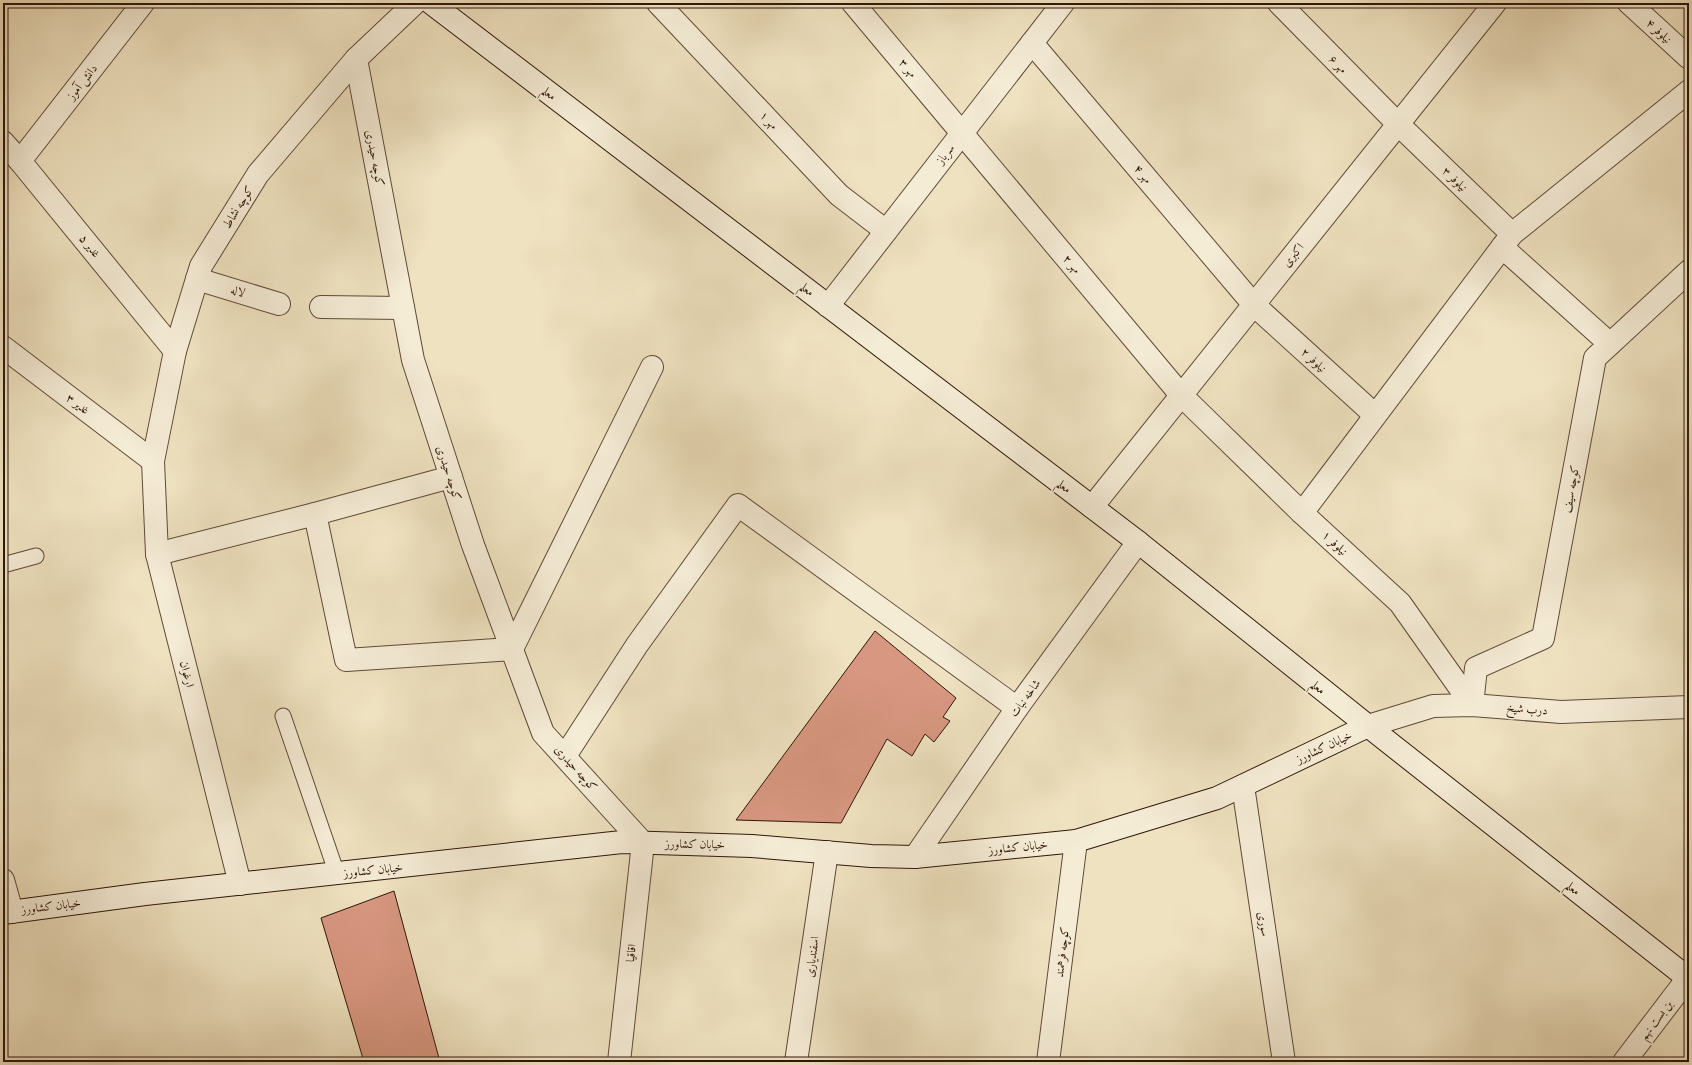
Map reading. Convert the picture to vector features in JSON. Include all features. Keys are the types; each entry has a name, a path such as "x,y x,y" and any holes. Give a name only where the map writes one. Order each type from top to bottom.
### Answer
{"street":[{"name":"دانش آموز","path":"20,160 143,3"},
{"name":"کوچه نشاط","path":"153,461 175,351 201,266 258,174 356,59 415,3"},
{"name":"معلم","path":"431,3 1138,542 1688,979"},
{"name":"مهر ۳","path":"853,3 962,133"},
{"name":"سرباز","path":"828,306 1063,3"},
{"name":"مهر ۶","path":"1279,3 1398,124"},
{"name":"اکبری","path":"1092,507 1495,3"},
{"name":"نیلوفر ۴","path":"1629,3 1689,58"},
{"name":"مهر ۱","path":"662,4 839,195 886,232"},
{"name":"مهر ۴","path":"1032,43 1254,305"},
{"name":"کوچه حیدری","path":"356,59 413,360 473,545 543,732 643,843"},
{"path":"1302,513 1507,241 1689,91"},
{"name":"نیلوفر ۳","path":"1398,124 1507,241 1610,344"},
{"name":"مهر ۲","path":"962,133 1181,395"},
{"name":"غدیر ۵","path":"3,142 20,160 175,351"},
{"name":"کوچه سیف","path":"1472,705 1476,668 1543,638 1595,358 1689,270"},
{"name":"لاله","path":"197,279 279,304"},
{"name":"نیلوفر ۲","path":"1254,305 1375,415"},
{"path":"321,307 403,308"},
{"name":"غدیر ۳","path":"3,347 153,461"},
{"path":"315,514 346,660 512,649 652,367"},
{"name":"نیلوفر ۱","path":"1181,395 1302,513 1400,603 1472,705"},
{"name":"ارغوان","path":"153,461 157,554 240,884"},
{"path":"157,554 315,514 451,477"},
{"path":"565,756 636,645 738,505 1017,708"},
{"name":"شاخه نبات","path":"915,857 1017,708 1138,542"},
{"name":"درب شیخ","path":"1368,726 1433,706 1472,705 1561,712 1689,707"},
{"name":"خیابان کشاورز","path":"7,912 145,894 622,842 752,846 871,856 915,857 1076,841 1217,798 1368,726"},
{"name":"سوری","path":"1243,786 1284,1062"},
{"name":"کوچه فرهمند","path":"1048,1062 1076,841"},
{"name":"اقاقیا","path":"619,1062 643,843"},
{"name":"اسفندیاری","path":"796,1062 827,852"},
{"path":"3,880 7,912"},
{"name":"بن بست نهم","path":"1624,1062 1688,979"}],"lane":[{"path":"3,565 36,556"},
{"path":"283,716 337,874"}],"building":[{"path":"875,631 956,698 943,717 950,721 934,742 925,734 912,756 887,739 841,823 736,820"},
{"path":"394,891 440,1062 364,1062 321,918"}]}
